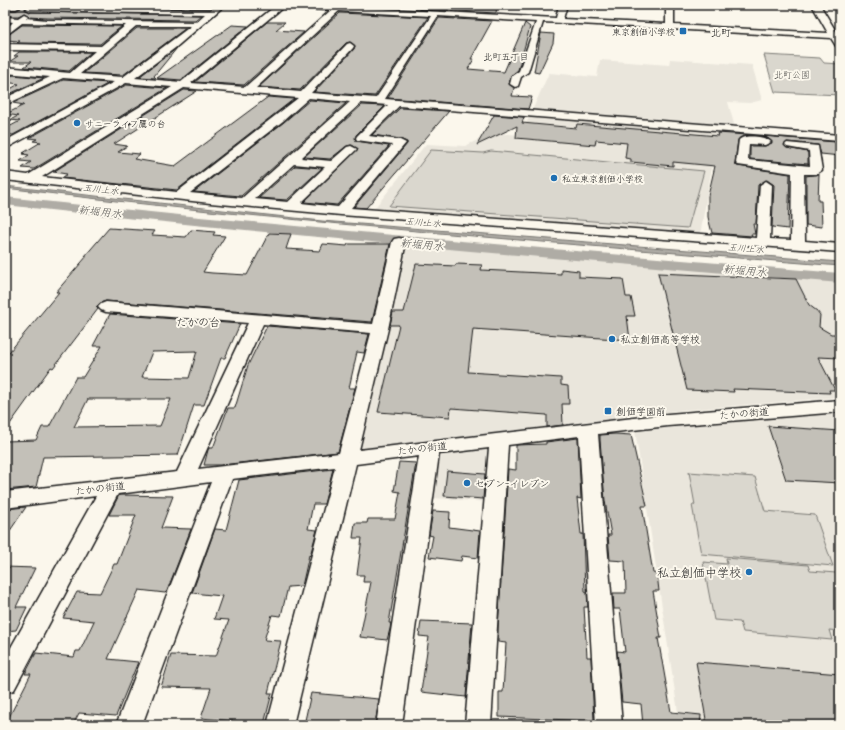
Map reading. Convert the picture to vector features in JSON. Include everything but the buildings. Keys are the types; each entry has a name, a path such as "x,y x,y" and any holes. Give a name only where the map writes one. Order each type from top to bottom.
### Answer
{"street":[{"path":"5,146 126,79 149,64 221,5"},
{"path":"274,5 339,7 431,14 837,36"},
{"path":"31,178 184,84 281,5"},
{"path":"378,102 431,14 432,5"},
{"path":"469,16 475,5"},
{"path":"559,21 563,5"},
{"path":"670,5 670,27"},
{"path":"816,5 837,36 840,46"},
{"path":"5,7 19,6"},
{"path":"5,13 19,6"},
{"path":"6,33 21,20 32,7 213,12"},
{"path":"248,90 339,7"},
{"path":"5,19 198,24"},
{"path":"515,84 517,76 523,72 540,20"},
{"path":"73,75 134,23"},
{"path":"180,195 279,119 305,95 350,46"},
{"path":"5,47 104,49"},
{"path":"10,58 21,48"},
{"path":"5,70 126,79 378,102 840,138"},
{"path":"5,102 61,74"},
{"path":"245,202 358,100"},
{"path":"341,211 400,143 361,138 396,103"},
{"path":"744,140 814,148 816,170 798,170 742,162 744,140"},
{"path":"291,206 351,149"},
{"path":"293,160 333,165"},
{"path":"798,170 798,244"},
{"path":"5,176 341,211 840,248"},
{"path":"763,242 766,185"},
{"path":"280,725 380,329 399,242"},
{"path":"106,307 258,318 380,329"},
{"path":"185,477 258,318"},
{"name":"たかの街道","path":"5,500 499,439 668,420 840,406"},
{"path":"588,429 609,725"},
{"path":"478,725 499,439"},
{"path":"389,725 430,448"},
{"path":"129,725 225,472"},
{"path":"5,682 111,487"}],"shaded area":[{"name":"私立東京創価小学校","path":"670,59 752,65 762,100 750,103 728,102 735,128 719,127 700,235 373,210 426,144 465,146 493,133 521,135 549,73 597,77 600,60 669,65"},
{"path":"5,186 322,221 840,262 840,266 526,241 317,222 5,188"},
{"name":"私立創価高等学校","path":"406,245 426,245 840,282 840,397 685,410 359,449"},
{"name":"私立創価中学校","path":"840,412 840,725 680,725 635,430"},
{"path":"492,447 489,502 433,498 436,460 448,452"}],"green space":[{"name":"北町公園","path":"764,55 820,58 824,63 840,64 840,95 775,92"},
{"path":"431,150 483,153 491,151 704,171 688,228 389,206"},
{"path":"689,472 755,477 765,511 815,515 833,566 701,554 692,505 695,505"},
{"path":"726,558 808,565 810,571 836,573 840,585 840,631 829,630 832,640 743,632 740,622 714,620 703,562 727,564"}],"waterway":[{"name":"新堀用水","path":"5,201 195,222 406,242 840,278"}],"place":[{"name":"東京創価小学校","path":"683,31"},
{"name":"サニーライフ鷹の台","path":"77,123"},
{"name":"私立東京創価小学校","path":"554,178"},
{"name":"私立創価高等学校","path":"612,339"},
{"name":"創価学園前","path":"608,411"},
{"name":"セブン-イレブン","path":"467,483"},
{"name":"私立創価中学校","path":"749,572"}],"district":[{"name":"北町","path":"721,32"},
{"name":"北町五丁目","path":"506,56"},
{"name":"たかの台","path":"198,321"}],"water label":[{"name":"玉川上水","path":"101,189"},
{"name":"玉川上水","path":"423,222"},
{"name":"玉川上水","path":"746,248"}]}
